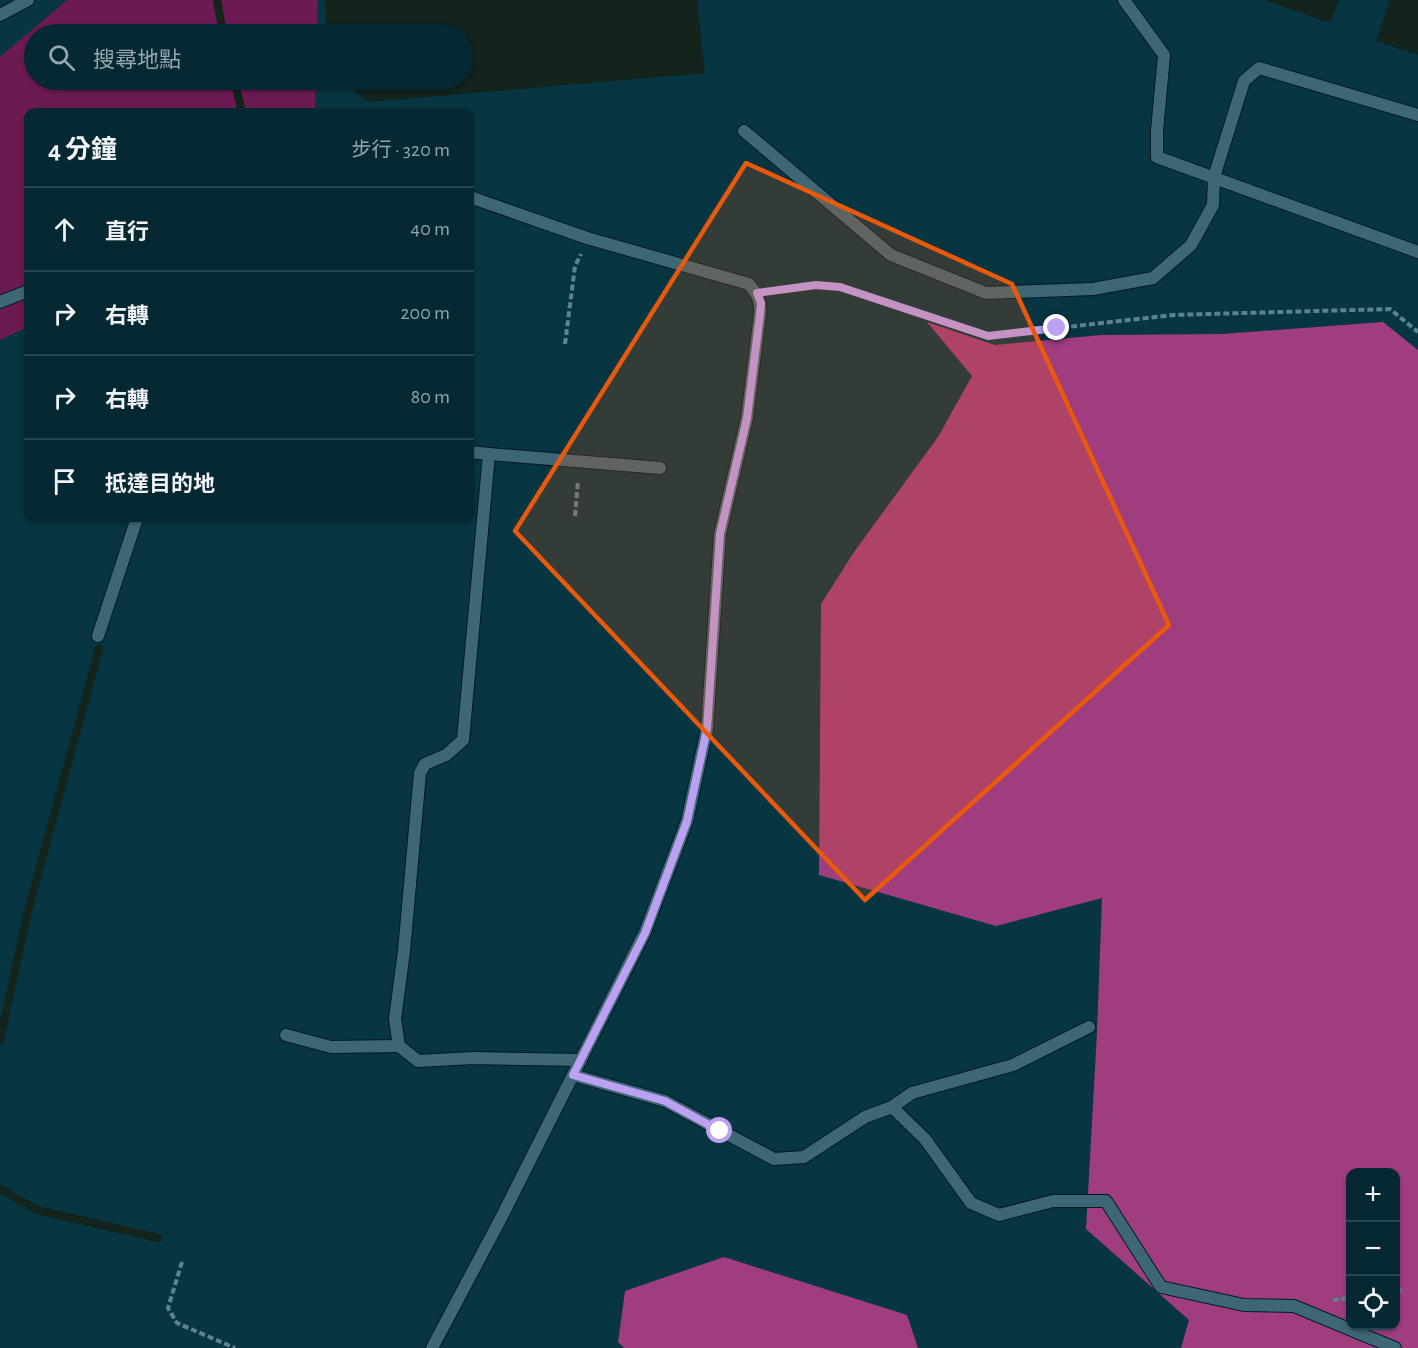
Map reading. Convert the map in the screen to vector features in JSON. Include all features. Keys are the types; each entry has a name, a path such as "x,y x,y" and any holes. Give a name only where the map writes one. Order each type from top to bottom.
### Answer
{"lane":[{"path":"0,15 28,0"},
{"path":"1124,0 1164,55 1157,157 1418,252"},
{"path":"744,131 891,255 986,293 1093,289 1153,278 1191,245 1213,205 1214,177 1244,81 1259,68 1418,115"},
{"path":"432,1348 500,1220 645,933 687,821 707,729 720,534 747,418 761,303 757,293 748,284 587,238 474,198"},
{"path":"0,302 24,293"},
{"path":"474,452 660,468"},
{"path":"399,1046 395,1019 404,951 420,773 424,764 446,755 463,740 489,454"},
{"path":"98,636 136,522"},
{"path":"573,1075 665,1101 774,1159 804,1157 865,1117 892,1107 912,1093 1013,1065 1089,1028"},
{"path":"286,1035 331,1047 399,1046 418,1061 473,1058 580,1060"},
{"path":"892,1107 925,1138 971,1203 999,1215 1053,1201 1106,1201 1161,1287 1244,1305 1294,1306 1395,1348"}],"path":[{"path":"565,344 575,266 587,238"},
{"path":"757,293 816,285 840,287 988,336 1173,315 1390,309 1418,332"},
{"path":"575,516 579,462"},
{"path":"182,1262 168,1308 177,1323 235,1348"}],"highlighted area":[{"path":"746,163 1012,284 1169,625 865,900 515,531"}],"shaded area":[{"path":"67,0 318,0 317,24 39,24"},
{"path":"325,0 697,0 705,73 368,102 353,90 474,90 474,24 326,24"},
{"path":"1264,0 1339,0 1330,23"},
{"path":"1390,0 1418,0 1418,55 1376,41"},
{"path":"24,37 24,90 316,90 315,108 24,108 24,329 0,340 0,57"},
{"path":"927,322 995,345 1101,335 1222,334 1383,322 1418,350 1418,1348 1181,1348 1189,1320 1086,1229 1102,898 996,926 819,875 821,604 854,552 938,437 972,376"},
{"path":"724,1257 907,1315 918,1348 624,1348 618,1342 625,1291"}],"waterway":[{"path":"217,0 221,24"},
{"path":"236,90 241,108"},
{"path":"0,1040 28,911 99,649"},
{"path":"0,1189 37,1210 158,1238"}],"route":[{"path":"720,1131 665,1101 573,1075 645,933 687,821 707,729 720,534 747,418 761,303 757,293 816,285 840,287 988,336 1057,328"}]}
